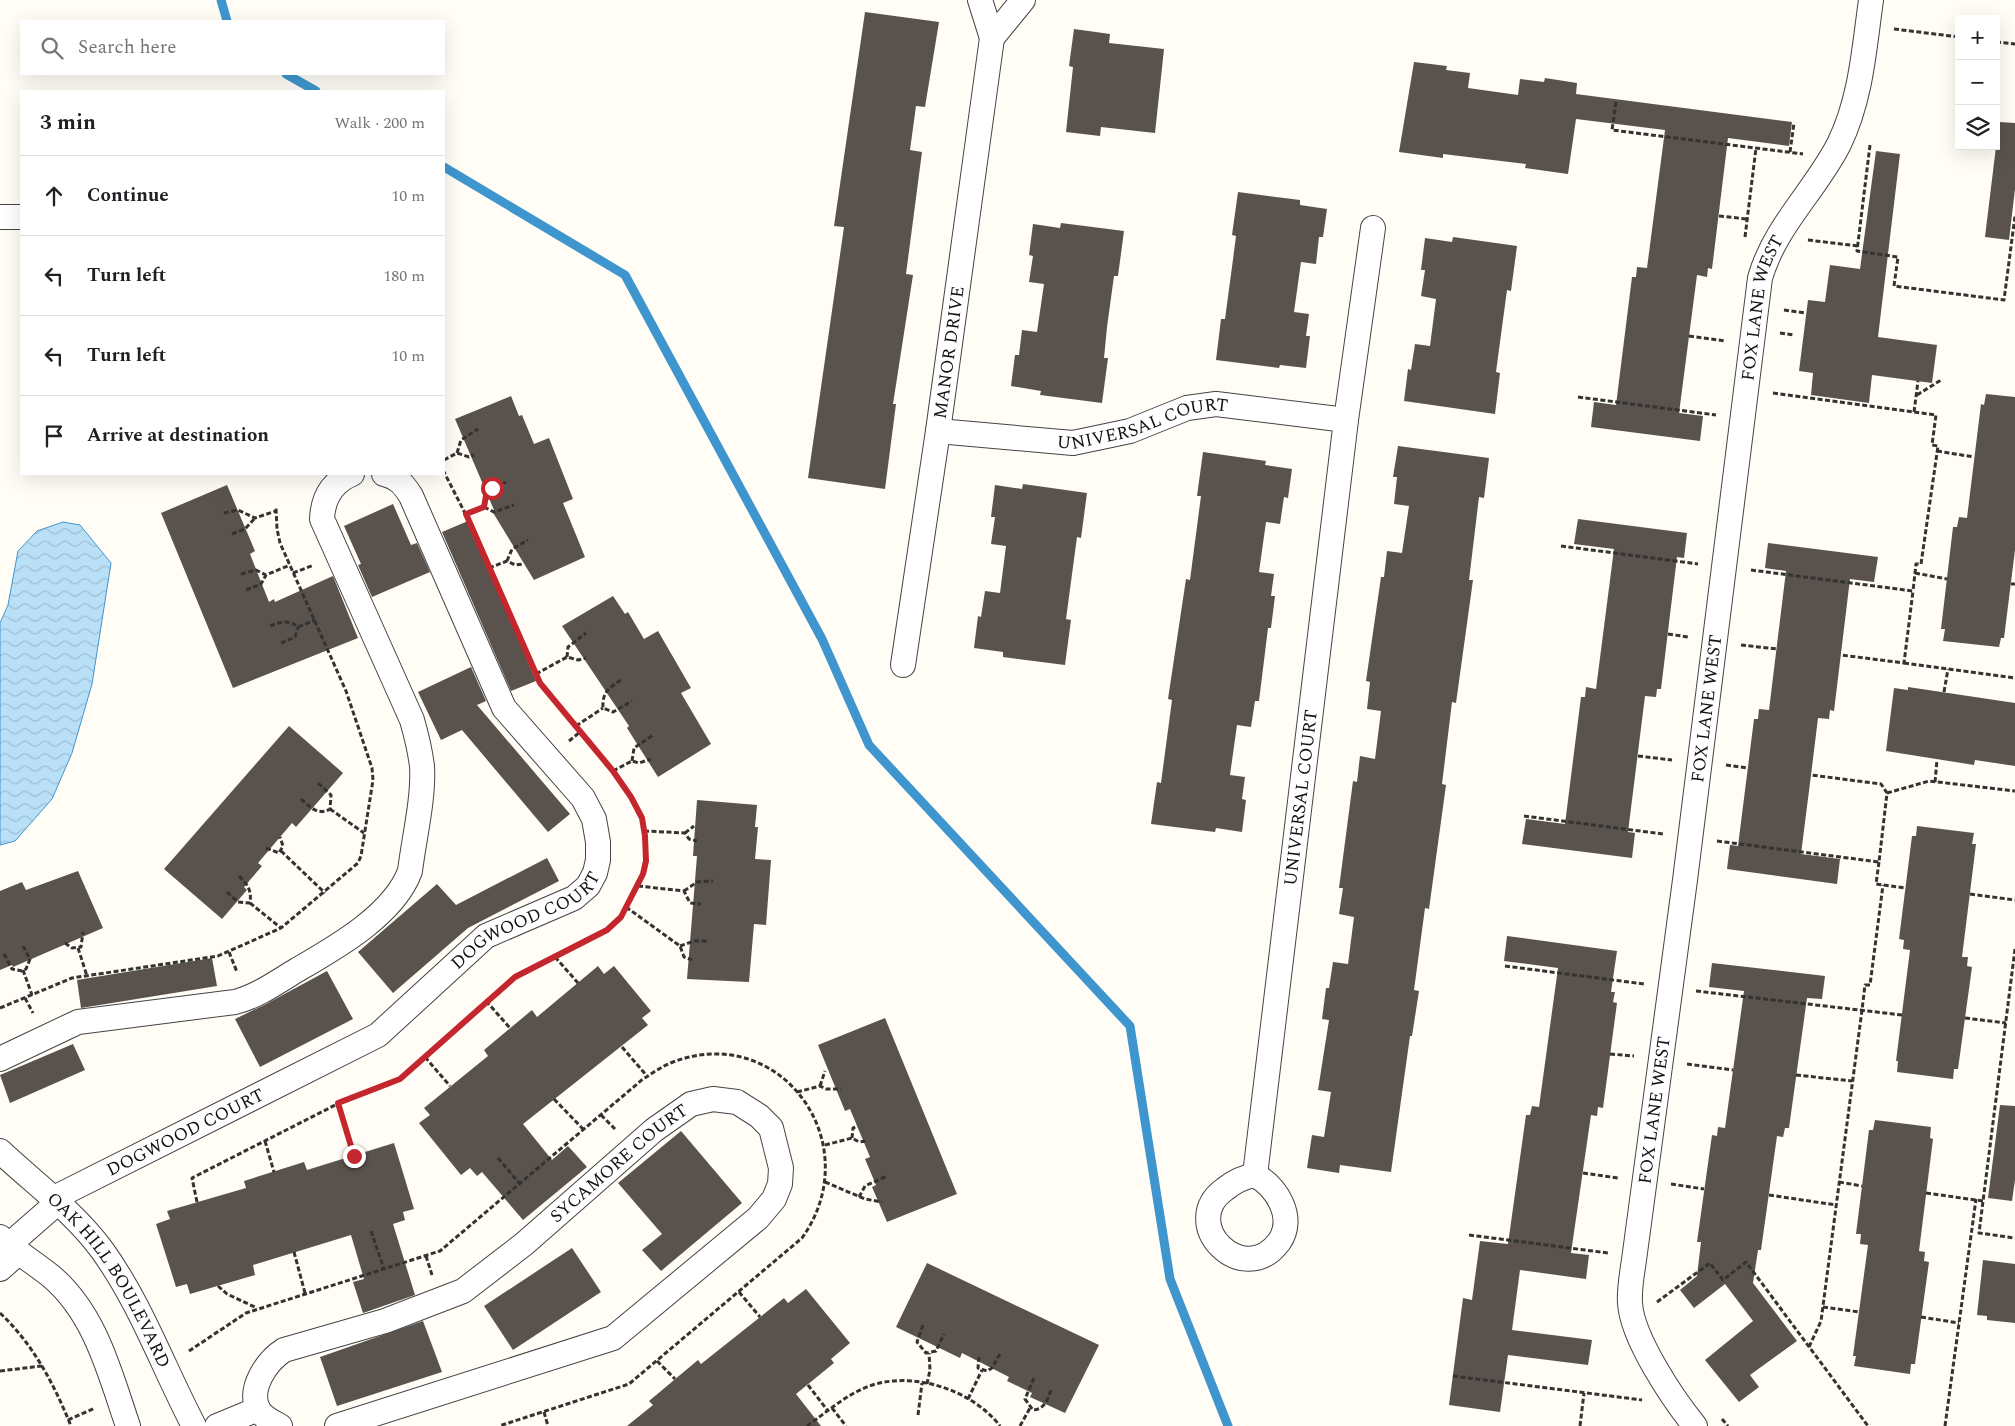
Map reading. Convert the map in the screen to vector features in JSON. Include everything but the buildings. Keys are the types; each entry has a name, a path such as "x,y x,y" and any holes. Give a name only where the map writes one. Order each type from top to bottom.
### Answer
{"street":[{"name":"MANOR DRIVE","path":"902,665 938,431 992,38 980,0"},
{"path":"992,38 1022,0"},
{"name":"FOX LANE WEST","path":"1695,1426 1650,1358 1633,1321 1630,1304 1634,1260 1760,278 1773,244 1826,166 1853,110 1859,90 1870,0"},
{"path":"0,217 20,217"},
{"name":"UNIVERSAL COURT","path":"1255,1175 1346,420 1373,228"},
{"name":"UNIVERSAL COURT","path":"938,431 1073,443 1130,431 1188,408 1216,404 1346,420"},
{"path":"0,1060 78,1022 235,1002 254,996 338,947 362,929 406,883 410,871 421,787 422,766 417,740 412,720 322,519 322,506 329,491 340,480 350,475"},
{"name":"DOGWOOD COURT","path":"0,1269 9,1245 55,1201 378,1035 486,936 574,898 588,886 594,873 598,851 594,819 583,798 504,708 411,496 405,486 394,476 389,475"},
{"name":"SYCAMORE COURT","path":"258,1410 256,1397 260,1376 272,1358 284,1350 385,1321 463,1292 524,1244 654,1130 691,1104 713,1099 737,1102 759,1116 771,1128 781,1168 780,1184 774,1199 758,1218 613,1338 338,1426"},
{"name":"OAK HILL BOULEVARD","path":"0,1151 55,1201 100,1248 117,1273 155,1342 174,1389 194,1426"},
{"name":"OAK HILL BOULEVARD","path":"9,1245 52,1278 78,1307 97,1338 128,1426"},
{"path":"217,1426 258,1410 266,1418 280,1426"}],"path":[{"path":"1889,28 1955,36"},
{"path":"2000,42 2015,44"},
{"path":"1616,102 1612,130 1806,154"},
{"path":"1790,152 1794,123"},
{"path":"1870,140 1858,251 1898,257 1894,286 2004,300 2015,216"},
{"path":"1719,216 1748,219"},
{"path":"1805,240 1858,246"},
{"path":"1776,309 1806,313"},
{"path":"1772,332 1794,335"},
{"path":"1689,336 1731,342"},
{"path":"1916,395 1941,380"},
{"path":"1914,412 1918,381"},
{"path":"1764,392 1936,415 1932,445 1938,446 1921,564 1916,564 1904,663"},
{"path":"1578,397 1722,416"},
{"path":"458,453 461,440 478,429"},
{"path":"1937,451 1974,457"},
{"path":"445,460 458,453 469,457 474,455"},
{"path":"197,1202 192,1178 338,1103 400,1079 515,977 607,930 621,917 638,886 646,861 642,818 631,797 613,771 540,683 466,514 445,474"},
{"path":"484,507 489,491 506,482"},
{"path":"466,514 484,507 494,512 514,505"},
{"path":"224,513 242,510 255,518"},
{"path":"0,1008 72,978 218,956 229,952 281,928 358,864 372,780 372,768 346,690 290,565 277,529 276,510 255,518 244,529 232,534"},
{"path":"507,562 512,549 528,540"},
{"path":"1561,546 1703,565"},
{"path":"294,573 320,562"},
{"path":"489,568 507,562 515,565 523,564"},
{"path":"246,590 261,584 266,575 290,565"},
{"path":"242,574 256,570 266,575"},
{"path":"1750,570 1913,591"},
{"path":"1915,574 1947,578"},
{"path":"298,627 315,620"},
{"path":"270,626 282,621 298,627"},
{"path":"281,643 295,638 298,627"},
{"path":"567,657 568,647 586,632"},
{"path":"1668,634 1694,638"},
{"path":"1740,644 1777,649"},
{"path":"1841,655 2015,678"},
{"path":"536,674 567,657 578,660 586,658"},
{"path":"1944,692 1948,669"},
{"path":"603,708 604,695 607,689 621,680"},
{"path":"603,708 613,712 632,701"},
{"path":"576,726 603,708"},
{"path":"632,761 634,748 652,735"},
{"path":"1638,756 1678,761"},
{"path":"613,771 632,761 639,763 651,760"},
{"path":"1934,782 1937,760"},
{"path":"1724,765 1748,768"},
{"path":"1811,775 1881,784 1887,793 1876,884 1906,888"},
{"path":"1887,793 1929,781 2015,792"},
{"path":"317,782 331,795 330,809"},
{"path":"301,800 316,811 321,812 330,809"},
{"path":"330,809 364,834"},
{"path":"1524,816 1668,835"},
{"path":"644,831 685,834 694,826"},
{"path":"685,834 689,839 697,841"},
{"path":"280,837 283,846 281,851"},
{"path":"1716,840 1879,862"},
{"path":"266,848 271,851 281,851 324,892"},
{"path":"237,874 250,889 252,894 250,903"},
{"path":"638,886 684,892 697,882 713,881"},
{"path":"1809,1347 1821,1321 1865,985 1870,985 1883,885"},
{"path":"227,892 238,902 250,903 281,928"},
{"path":"684,892 690,902 701,904"},
{"path":"1970,894 2015,900"},
{"path":"626,907 680,946 684,957 692,960"},
{"path":"65,943 72,948 81,947 83,932"},
{"path":"680,946 694,941 707,942"},
{"path":"4,954 12,969 23,970 29,965 30,959 23,946"},
{"path":"78,948 87,976"},
{"path":"1979,1233 2015,949"},
{"path":"229,952 238,974"},
{"path":"555,957 578,983"},
{"path":"1505,966 1649,985"},
{"path":"23,970 32,995"},
{"path":"1688,990 1902,1015"},
{"path":"25,998 34,1014"},
{"path":"486,1001 510,1028"},
{"path":"1965,1018 2006,1023"},
{"path":"622,1047 647,1076"},
{"path":"1610,1054 1640,1057"},
{"path":"183,1355 227,1324 258,1308 440,1252 647,1076 673,1062 691,1057 731,1056 751,1060 772,1070 797,1092 815,1118 825,1146 826,1182 812,1225 802,1238 629,1384 499,1426"},
{"path":"425,1057 450,1086"},
{"path":"1679,1063 1733,1070"},
{"path":"820,1086 824,1071"},
{"path":"1796,1075 1852,1082"},
{"path":"797,1092 820,1086 826,1089 841,1090"},
{"path":"554,1099 584,1130"},
{"path":"338,1103 354,1156"},
{"path":"601,1115 620,1135"},
{"path":"852,1138 853,1128 858,1126"},
{"path":"825,1146 852,1138 859,1142 867,1141"},
{"path":"265,1140 274,1172"},
{"path":"498,1158 520,1184"},
{"path":"1583,1173 1624,1178"},
{"path":"859,1197 865,1186 887,1176"},
{"path":"826,1182 859,1197 882,1202"},
{"path":"1839,1182 1862,1186"},
{"path":"1663,1183 1704,1189"},
{"path":"1926,1193 1983,1200"},
{"path":"1769,1196 1836,1205"},
{"path":"1945,1426 1976,1200"},
{"path":"371,1230 384,1269"},
{"path":"1971,1232 2015,1238"},
{"path":"1470,1235 1614,1254"},
{"path":"294,1252 305,1293"},
{"path":"1652,1306 1710,1263 1723,1280 1746,1262 1868,1426"},
{"path":"218,1286 226,1294 258,1308"},
{"path":"739,1292 760,1317"},
{"path":"1823,1306 1859,1312"},
{"path":"0,1313 31,1348 42,1366 71,1426"},
{"path":"1921,1317 1959,1322"},
{"path":"923,1325 916,1342 921,1349 929,1353 936,1351 944,1334"},
{"path":"982,1370 992,1368 1000,1352"},
{"path":"927,1384 930,1370 929,1353"},
{"path":"979,1357 978,1368 982,1370"},
{"path":"657,1361 675,1379"},
{"path":"0,1371 42,1366"},
{"path":"968,1399 982,1370"},
{"path":"1453,1376 1649,1401"},
{"path":"1034,1378 1025,1399 1030,1408 1039,1410 1044,1405 1051,1390"},
{"path":"918,1414 922,1383"},
{"path":"807,1426 858,1390 882,1384 922,1383 941,1386 968,1399 993,1417 1000,1426"},
{"path":"808,1385 828,1411"},
{"path":"1580,1426 1584,1393"},
{"path":"68,1420 100,1406"},
{"path":"832,1408 846,1426"},
{"path":"1020,1426 1030,1408"},
{"path":"544,1412 548,1426"}],"water":[{"path":"63,522 80,525 111,563 92,684 72,753 52,799 15,841 0,845 0,623 8,605 18,551 37,531"}],"waterway":[{"path":"221,0 227,20"},
{"path":"288,75 314,90"},
{"path":"445,168 625,275 822,639 869,745 1130,1026 1170,1279 1228,1426"}],"route":[{"path":"354,1156 338,1103 372,1088 400,1079 515,977 607,930 621,917 643,874 646,861 642,818 631,797 613,771 540,683 466,514 484,507 486,496 492,488"}]}
